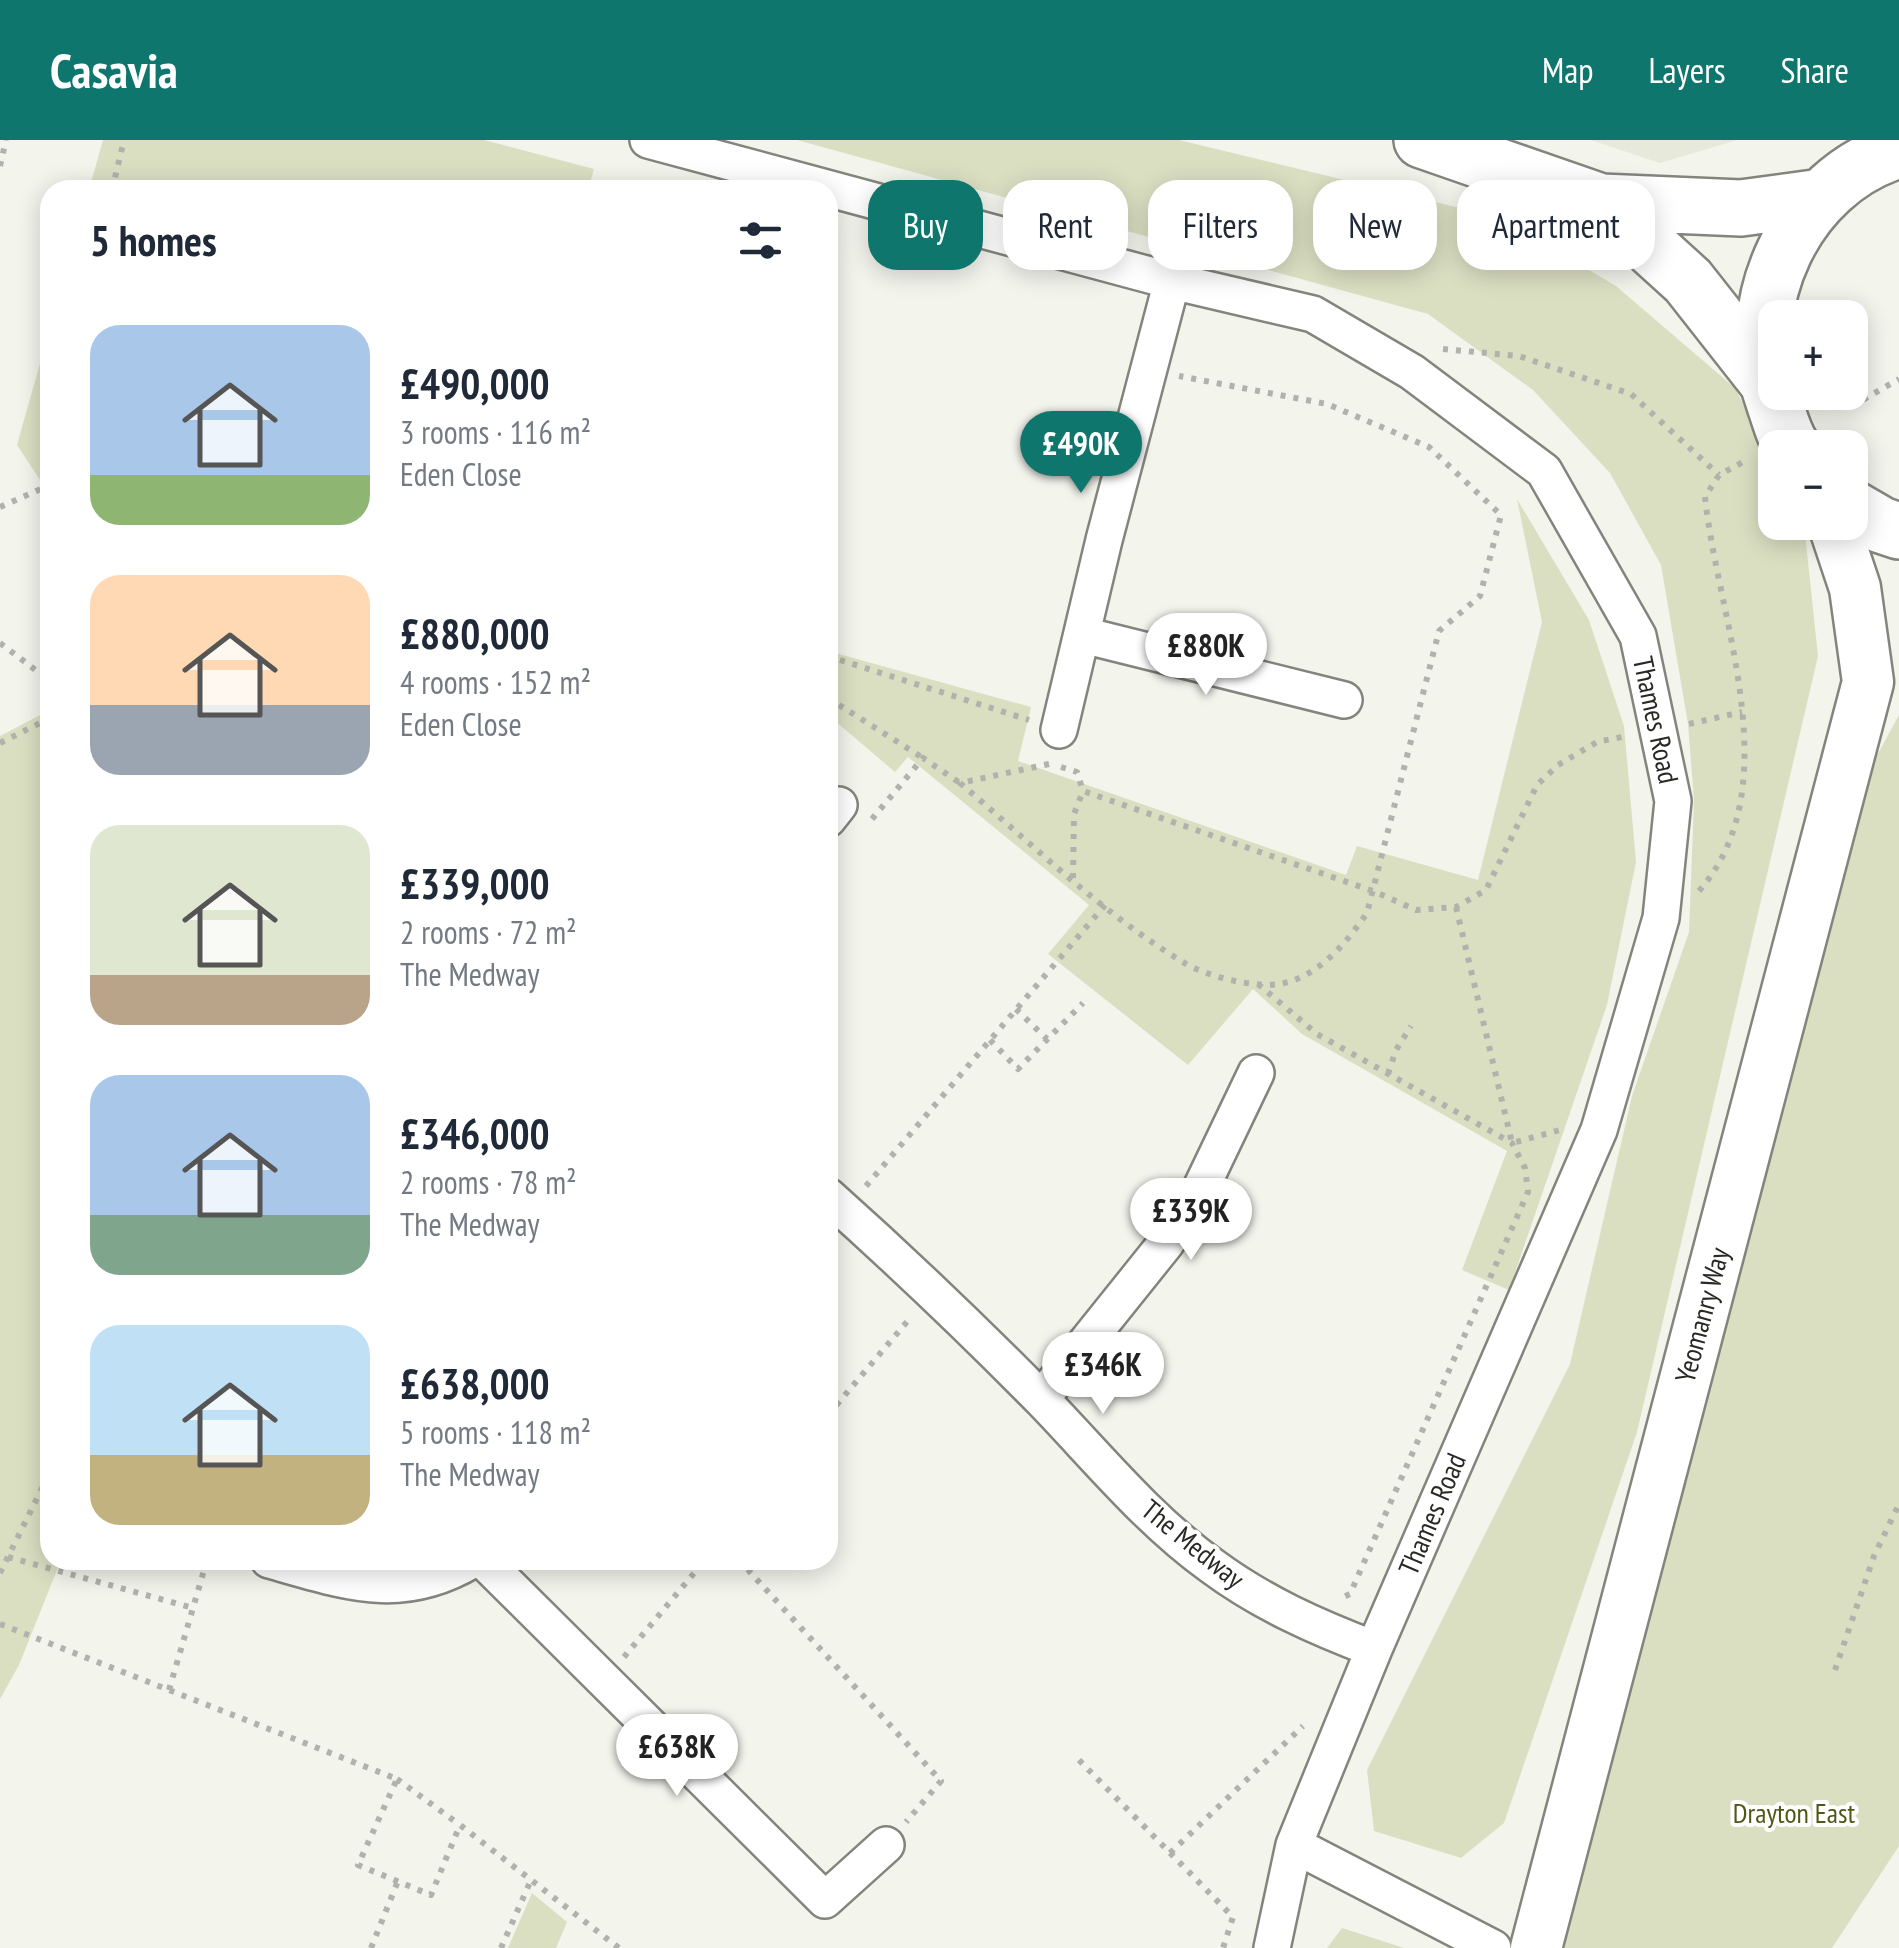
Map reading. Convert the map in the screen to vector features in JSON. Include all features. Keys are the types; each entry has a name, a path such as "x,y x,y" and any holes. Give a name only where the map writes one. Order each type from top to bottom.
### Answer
{"highway":[{"path":"1422,140 1537,180"},
{"path":"1767,300 1780,254 1822,197 1878,156 1899,150"},
{"path":"1655,204 1741,208 1822,197"},
{"path":"1655,251 1688,281 1758,370"},
{"path":"1868,517 1899,531"}],"street":[{"name":"Thames Road","path":"648,140 734,177"},
{"name":"Thames Road","path":"838,202 1314,314 1412,372 1544,471 1638,636 1674,801 1661,918 1599,1130 1374,1648 1294,1844 1272,1948"},
{"path":"1055,747 1172,281"},
{"name":"Yeomanry Way","path":"1536,1948 1883,666 1839,540"},
{"path":"1083,635 1344,700"},
{"path":"1041,1399 1166,1242 1200,1190 1256,1073"},
{"name":"The Medway","path":"838,1206 932,1291 1166,1528 1212,1567 1300,1620 1374,1648"},
{"path":"309,1570 372,1586 417,1584 455,1570"},
{"path":"493,1570 825,1900 886,1846"},
{"path":"1294,1844 1493,1948"}],"path":[{"path":"0,166 6,140"},
{"path":"114,180 124,140"},
{"path":"1412,372 1438,348 1519,356 1538,362 1631,394 1719,475"},
{"path":"838,704 960,783 1105,905 1185,964 1226,980 1280,984 1316,968 1345,944 1367,913 1439,631 1480,596 1501,516 1429,447 1344,411 1327,404 1148,370"},
{"path":"1868,397 1899,380"},
{"path":"1661,918 1701,889 1726,849 1746,779 1742,712 1705,497 1719,475 1758,459"},
{"path":"0,506 40,489"},
{"path":"0,643 40,673"},
{"path":"840,660 1055,747 1078,772 1082,791 1074,814 1073,878"},
{"path":"1693,723 1742,712"},
{"path":"0,743 40,723"},
{"path":"1082,791 1373,891 1416,910 1456,906 1486,890 1537,786 1558,765 1597,742 1628,736"},
{"path":"960,783 1055,747"},
{"path":"838,815 864,830 923,758"},
{"path":"838,1202 990,1040 1105,905"},
{"path":"1300,1620 1350,1594 1528,1192 1525,1168 1512,1143 1456,906"},
{"path":"1256,982 1317,1034 1512,1143 1562,1130"},
{"path":"990,1040 1018,1069 1082,1003"},
{"path":"1016,1009 1047,1040"},
{"path":"1388,1074 1396,1050 1411,1026"},
{"path":"838,1403 932,1291"},
{"path":"0,1573 40,1492"},
{"path":"1835,1670 1874,1556 1899,1504"},
{"path":"8,1557 40,1566"},
{"path":"55,1570 193,1608"},
{"path":"169,1690 203,1570"},
{"path":"604,1680 697,1570"},
{"path":"747,1570 941,1781 886,1846"},
{"path":"0,1624 397,1780 619,1948"},
{"path":"1170,1853 1309,1721"},
{"path":"1079,1760 1233,1917 1223,1948"},
{"path":"397,1780 358,1865 431,1895 460,1825"},
{"path":"502,1948 530,1880"},
{"path":"371,1948 398,1881"}],"shaded area":[{"path":"1591,140 1737,140 1660,163"}],"green space":[{"path":"103,140 484,140 594,169 591,180 92,180"},
{"path":"797,140 1179,140 1344,180 1313,180 1313,270 1437,270 1437,202 1457,207 1457,270 1589,270 1616,286 1735,388 1758,433 1758,540 1806,540 1818,656 1637,1432 1504,1823 1461,1858 1374,1831 1367,1770 1570,1364 1632,1096 1689,932 1694,800 1688,724 1661,565 1610,473 1533,390 1428,314 1268,270 1293,270 1293,180 1148,180 1148,237 1128,231 1128,180 1003,180 1003,197 983,191 983,180 942,180"},
{"path":"40,363 40,480 17,445"},
{"path":"1517,499 1589,620 1624,726 1636,862 1607,1005 1509,1290 1462,1270 1507,1151 1302,1034 1253,989 1188,1065 1048,954 1089,905 908,757 895,772 838,724 838,654 1031,707 1018,761 1346,875 1357,846 1478,880 1542,622"},
{"path":"40,715 40,1570 57,1570 19,1665 0,1699 0,736"},
{"name":"Drayton East","path":"1899,715 1899,1846 1832,1948 1559,1948 1869,770"},
{"path":"532,1893 567,1922 556,1948 508,1948"},
{"path":"1342,1928 1404,1948 1327,1948"}]}
